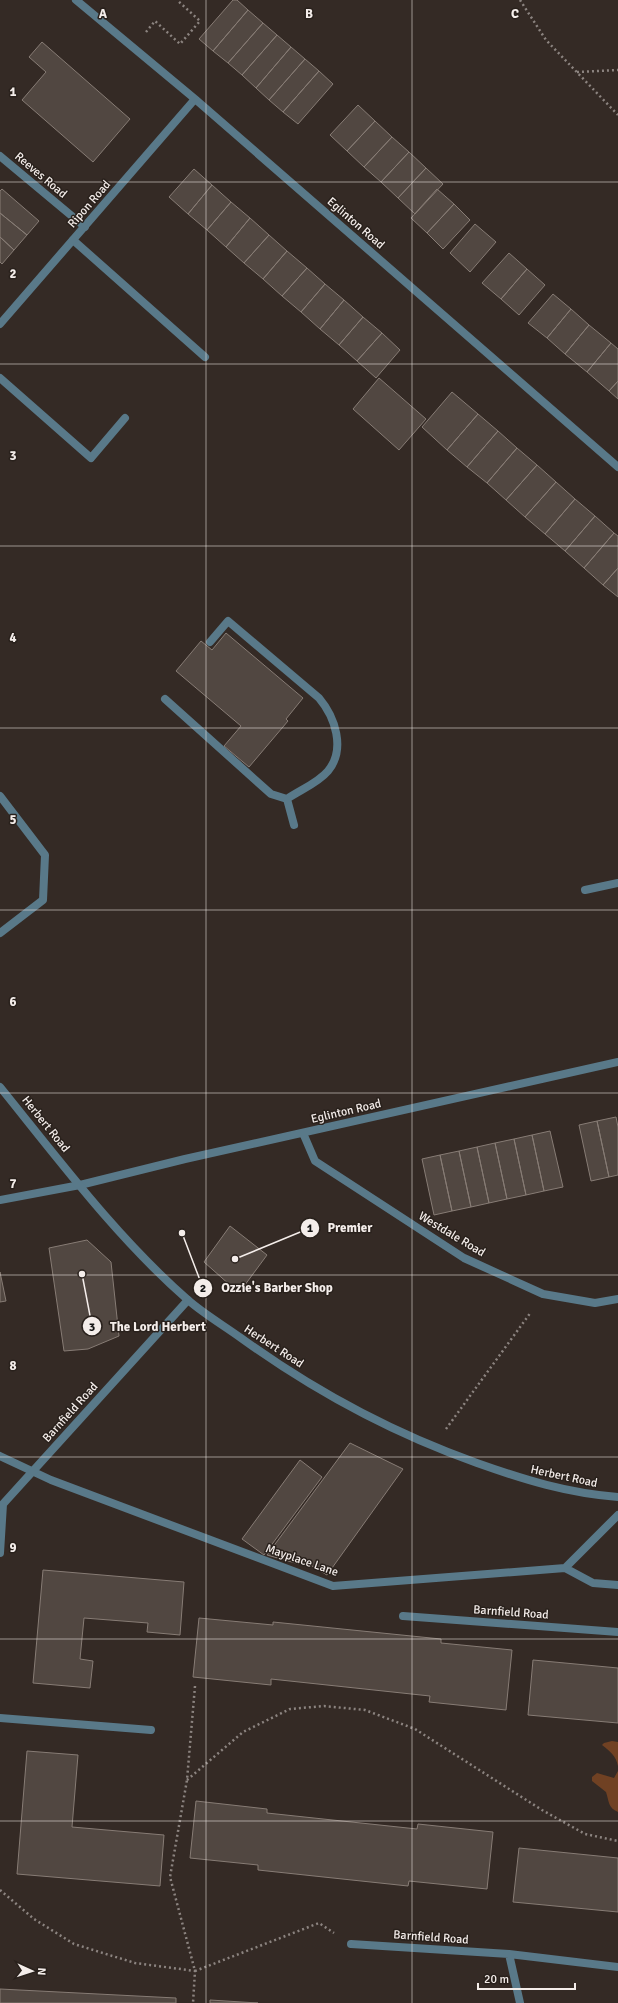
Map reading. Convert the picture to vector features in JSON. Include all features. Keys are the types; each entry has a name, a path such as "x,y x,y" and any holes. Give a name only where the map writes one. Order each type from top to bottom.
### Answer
{"street":[{"name":"Eglinton Road","path":"76,0 194,99 618,467"},
{"name":"Ripon Road","path":"0,324 194,99"},
{"name":"Reeves Road","path":"0,156 85,227"},
{"path":"73,240 205,356"},
{"path":"0,378 90,458 125,418"},
{"path":"165,699 271,794 287,799 328,772 334,761 337,734 329,709 319,698 228,621 210,642"},
{"path":"0,796 45,855 42,900 0,933"},
{"path":"287,799 294,825"},
{"path":"585,890 618,883"},
{"name":"Eglinton Road","path":"0,1200 80,1185 185,1159 618,1062"},
{"name":"Herbert Road","path":"0,1087 125,1238 188,1300 282,1366 362,1414 433,1448 528,1482 592,1495 618,1497"},
{"name":"Westdale Road","path":"303,1133 315,1161 464,1258 544,1294 595,1303 618,1299"},
{"name":"Barnfield Road","path":"0,1553 3,1504 188,1300"},
{"name":"Mayplace Lane","path":"0,1456 32,1471 333,1586 565,1568"},
{"path":"618,1515 565,1568 593,1583 618,1585"},
{"name":"Barnfield Road","path":"403,1616 618,1632"},
{"path":"0,1718 151,1730"},
{"name":"Barnfield Road","path":"351,1944 509,1954 618,1966"},
{"path":"509,1954 520,2003"}],"path":[{"path":"156,21 180,44 200,21 177,0"},
{"path":"520,0 546,40 618,115"},
{"path":"576,72 618,70"},
{"path":"433,1448 544,1294"},
{"path":"193,2003 195,1971 170,1877 187,1780 195,1686"},
{"path":"187,1780 243,1732 290,1709 324,1706 365,1710 415,1729 542,1810 585,1834 618,1841"},
{"path":"0,1890 34,1919 74,1944 135,1963 195,1971 319,1923 351,1944"}],"shaded area":[{"path":"612,1741 618,1742 618,1766 616,1759 608,1749 602,1745"},
{"path":"618,1771 618,1812 612,1808 608,1801 606,1792 592,1781 592,1777 597,1773 614,1778"}],"building":[{"path":"233,0 237,0 248,10 213,51 199,39"},
{"path":"248,10 263,23 228,63 213,51"},
{"path":"263,23 277,35 242,75 228,63"},
{"path":"277,35 291,47 256,88 242,75"},
{"path":"42,42 130,119 93,162 22,100 46,72 29,57"},
{"path":"291,47 305,59 269,100 256,88"},
{"path":"305,59 319,71 283,112 269,100"},
{"path":"319,71 333,84 298,124 283,112"},
{"path":"358,105 375,121 347,151 330,135"},
{"path":"375,121 392,137 364,167 347,151"},
{"path":"392,137 409,152 381,182 364,167"},
{"path":"409,152 426,168 398,198 381,182"},
{"path":"426,168 443,184 415,214 398,198"},
{"path":"194,169 212,185 188,214 169,197"},
{"path":"212,185 231,202 207,230 188,214"},
{"path":"2,189 39,221 27,235 0,213 0,191"},
{"path":"437,189 454,204 427,233 411,218"},
{"path":"231,202 250,218 226,247 207,230"},
{"path":"454,204 470,220 443,249 427,233"},
{"path":"0,213 27,235 14,250 0,237"},
{"path":"250,218 269,235 244,263 226,247"},
{"path":"475,224 496,242 470,272 450,253"},
{"path":"269,235 287,251 263,279 244,263"},
{"path":"0,237 14,250 2,264 0,262"},
{"path":"287,251 307,268 282,296 263,279"},
{"path":"509,253 527,269 501,299 482,283"},
{"path":"307,268 325,284 301,312 282,296"},
{"path":"527,269 545,285 519,315 501,299"},
{"path":"325,284 344,300 320,329 301,312"},
{"path":"553,294 571,309 547,338 528,323"},
{"path":"344,300 363,317 339,345 320,329"},
{"path":"571,309 589,325 565,354 547,338"},
{"path":"363,317 382,333 357,361 339,345"},
{"path":"589,325 611,343 587,372 565,354"},
{"path":"382,333 400,350 376,378 357,361"},
{"path":"611,343 618,349 618,381 609,391 587,372"},
{"path":"379,378 426,419 399,450 353,409"},
{"path":"618,381 618,399 609,391"},
{"path":"452,392 478,414 447,450 422,427"},
{"path":"478,414 498,431 467,467 447,450"},
{"path":"498,431 517,448 487,483 467,467"},
{"path":"517,448 537,465 506,500 487,483"},
{"path":"537,465 556,482 525,517 506,500"},
{"path":"556,482 575,499 545,534 525,517"},
{"path":"575,499 595,516 565,551 545,534"},
{"path":"595,516 614,533 584,568 565,551"},
{"path":"614,533 618,536 618,568 603,585 584,568"},
{"path":"618,568 618,597 603,585"},
{"path":"226,633 303,698 286,719 288,721 249,767 224,746 241,726 176,671 201,641 212,650"},
{"path":"616,1117 618,1127 618,1175 609,1177 597,1121"},
{"path":"597,1121 609,1177 591,1181 579,1125"},
{"path":"550,1131 563,1187 544,1191 532,1135"},
{"path":"532,1135 544,1191 526,1195 514,1139"},
{"path":"514,1139 526,1195 507,1199 495,1143"},
{"path":"495,1143 507,1199 489,1203 477,1147"},
{"path":"477,1147 489,1203 471,1207 459,1151"},
{"path":"459,1151 471,1207 452,1211 440,1155"},
{"path":"440,1155 452,1211 434,1215 422,1159"},
{"path":"230,1226 267,1255 239,1293 204,1262"},
{"path":"87,1240 111,1262 119,1336 88,1349 64,1351 49,1248"},
{"path":"0,1272 6,1301 0,1302"},
{"path":"350,1443 403,1469 327,1575 302,1560 299,1564 267,1555"},
{"path":"300,1460 322,1477 264,1555 242,1539"},
{"path":"43,1570 184,1582 180,1635 147,1632 148,1623 84,1618 80,1659 93,1661 90,1688 33,1683"},
{"path":"199,1618 273,1625 273,1622 441,1639 441,1643 512,1650 506,1710 429,1702 430,1696 271,1679 271,1685 193,1677"},
{"path":"533,1660 618,1668 618,1723 528,1715"},
{"path":"27,1751 78,1755 72,1827 164,1835 160,1886 17,1874"},
{"path":"196,1801 267,1809 267,1813 417,1829 418,1824 493,1832 487,1889 409,1881 408,1886 258,1870 258,1865 190,1858"},
{"path":"519,1848 618,1858 618,1912 513,1902"},
{"path":"0,1989 176,1998 176,2003 0,2003"},
{"path":"210,2000 258,2003 210,2003"}],"place":[{"name":"Ozzie's Barber Shop","path":"182,1233"},
{"name":"Premier","path":"235,1259"},
{"name":"The Lord Herbert","path":"82,1274"}]}
